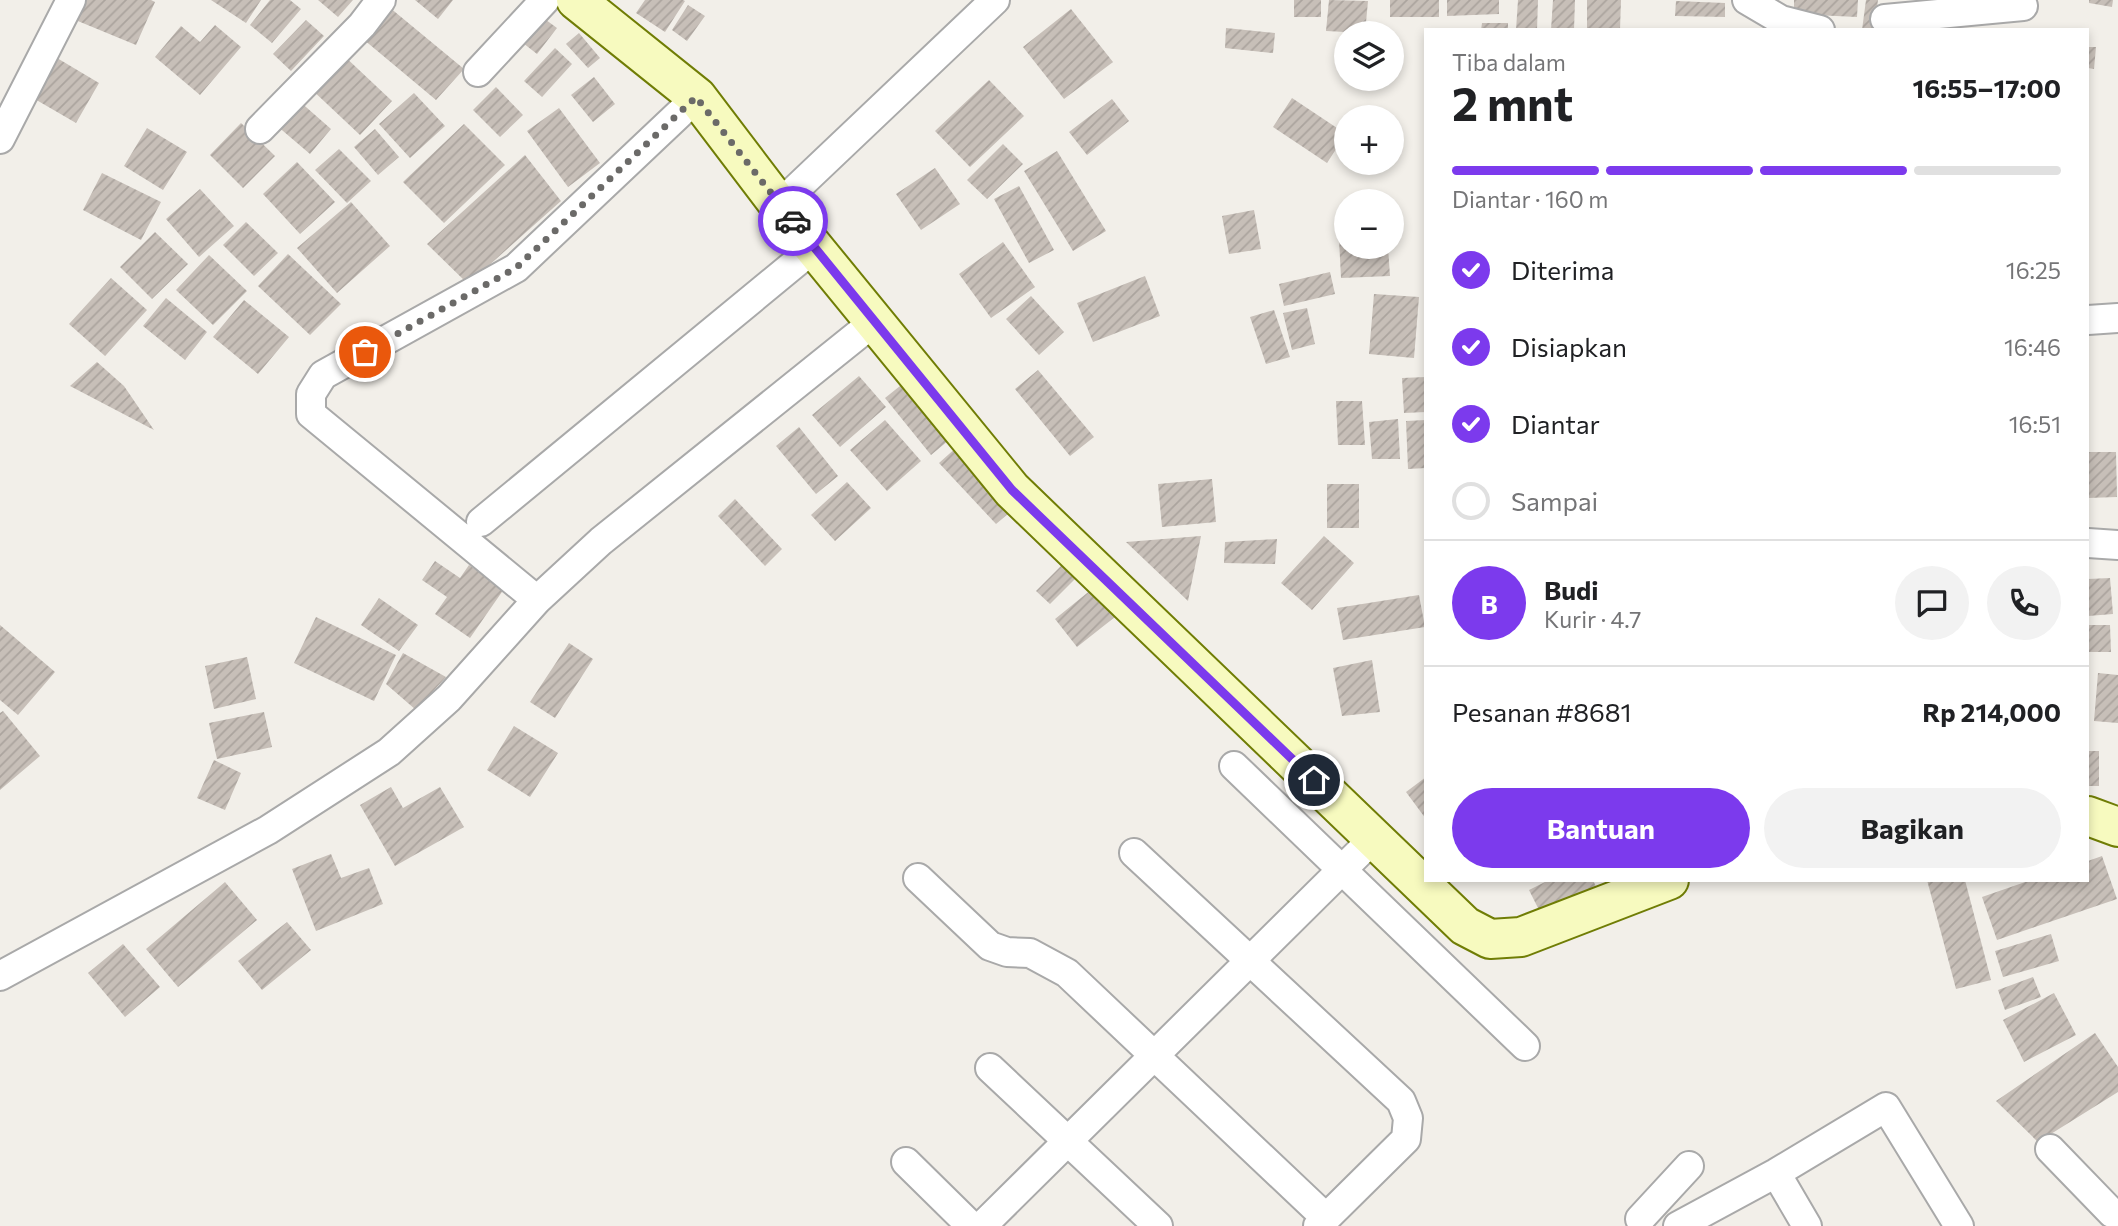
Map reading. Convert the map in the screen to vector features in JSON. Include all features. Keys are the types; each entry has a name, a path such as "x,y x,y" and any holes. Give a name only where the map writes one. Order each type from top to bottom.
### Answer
{"street":[{"path":"0,139 71,0"},
{"path":"260,129 362,25 381,0"},
{"path":"478,72 545,0"},
{"path":"576,0 696,97 779,205 1012,490 1465,926 1490,939 1521,937 1664,882"},
{"path":"779,205 995,0"},
{"path":"1747,0 1781,20 1812,28"},
{"path":"1885,16 2023,6"},
{"path":"537,600 311,414 311,394 323,375 516,268 696,97"},
{"path":"481,522 815,247"},
{"path":"2089,320 2118,318"},
{"path":"0,976 268,830 389,752 449,698 537,600 601,541 875,321"},
{"path":"2089,543 2118,545"},
{"path":"1234,766 1344,868 1525,1046"},
{"path":"2089,816 2118,827"},
{"path":"982,1226 1374,838"},
{"path":"918,878 990,946 1007,952 1030,953 1067,973 1322,1222 1406,1139 1408,1118 1401,1101 1134,853"},
{"path":"990,1068 1158,1226"},
{"path":"1678,1226 1776,1173 1886,1107 1959,1226"},
{"path":"2050,1149 2107,1218"},
{"path":"906,1162 971,1226"},
{"path":"1642,1224 1689,1166"},
{"path":"1776,1173 1807,1226"}],"building":[{"path":"81,0 155,2 136,45 73,19"},
{"path":"211,0 261,0 246,23"},
{"path":"270,0 290,0 301,9 272,43 250,25"},
{"path":"318,0 353,0 338,17"},
{"path":"415,0 453,0 438,19"},
{"path":"645,0 685,1 665,32 636,13"},
{"path":"1294,0 1321,0 1321,17 1294,17"},
{"path":"1329,0 1368,1 1366,21 1334,21 1334,31 1326,31"},
{"path":"1390,0 1439,0 1439,17 1390,17"},
{"path":"1447,0 1499,0 1499,14 1447,16"},
{"path":"1518,0 1538,0 1537,28 1516,28"},
{"path":"1553,0 1575,0 1574,28 1551,28"},
{"path":"1587,0 1621,0 1620,28 1587,28"},
{"path":"1794,0 1858,0 1857,17 1794,14"},
{"path":"1866,0 1878,0 1874,28 1862,28"},
{"path":"2089,0 2113,0 2112,7 2089,3"},
{"path":"1676,1 1725,3 1725,17 1675,16"},
{"path":"688,5 705,16 687,41 672,30"},
{"path":"389,7 464,69 436,100 363,39"},
{"path":"1071,9 1113,62 1064,99 1023,47"},
{"path":"542,17 557,28 537,54 523,43"},
{"path":"306,20 324,36 291,71 273,54"},
{"path":"1482,23 1508,23 1508,28 1481,28"},
{"path":"215,25 241,47 200,95 155,57 181,26 200,42"},
{"path":"1226,28 1275,33 1273,53 1225,48"},
{"path":"579,33 600,58 588,68 566,44"},
{"path":"2089,47 2096,47 2094,69 2089,68"},
{"path":"555,48 572,64 542,97 524,81"},
{"path":"341,53 392,101 360,135 309,87"},
{"path":"57,58 99,83 76,123 33,98"},
{"path":"594,77 615,104 593,122 571,95"},
{"path":"989,80 1024,116 970,167 935,131"},
{"path":"496,87 523,115 500,137 473,110"},
{"path":"414,93 445,126 410,158 379,124"},
{"path":"1292,98 1334,126 1334,152 1327,163 1273,127"},
{"path":"1112,99 1129,121 1087,155 1069,132"},
{"path":"298,100 331,129 310,154 276,125"},
{"path":"559,108 600,163 568,187 527,131"},
{"path":"241,123 275,156 243,188 210,155"},
{"path":"464,124 505,165 444,223 403,182"},
{"path":"147,128 187,152 163,190 124,166"},
{"path":"375,129 399,157 378,175 354,147"},
{"path":"1003,144 1023,164 987,199 967,180"},
{"path":"339,149 371,181 347,203 315,170"},
{"path":"1057,151 1106,231 1073,251 1024,171"},
{"path":"525,155 561,201 468,284 427,244"},
{"path":"297,162 335,202 300,234 263,194"},
{"path":"935,168 960,204 921,230 896,194"},
{"path":"102,173 161,202 141,240 83,210"},
{"path":"1019,186 1054,250 1029,263 994,199"},
{"path":"200,189 234,226 199,257 166,219"},
{"path":"351,202 390,246 337,293 297,248"},
{"path":"1254,210 1261,249 1229,254 1222,216"},
{"path":"246,222 278,253 254,276 223,245"},
{"path":"155,232 188,264 152,299 120,267"},
{"path":"1003,242 1035,287 991,318 959,274"},
{"path":"288,254 341,304 310,335 258,286"},
{"path":"209,255 247,291 213,325 176,290"},
{"path":"1340,259 1389,259 1390,276 1341,278"},
{"path":"1330,272 1335,294 1284,306 1279,284"},
{"path":"1145,276 1160,316 1093,342 1077,303"},
{"path":"111,278 147,310 105,356 69,324"},
{"path":"1374,294 1419,297 1414,358 1369,354"},
{"path":"1031,296 1064,332 1039,355 1006,319"},
{"path":"166,298 207,332 185,360 143,326"},
{"path":"244,300 289,337 258,374 213,337"},
{"path":"1307,308 1315,344 1292,350 1283,313"},
{"path":"1274,310 1290,357 1266,364 1250,317"},
{"path":"97,362 124,386 154,430 70,386"},
{"path":"1038,370 1094,437 1070,456 1015,389"},
{"path":"859,376 886,407 840,447 812,415"},
{"path":"1424,377 1424,412 1404,413 1402,378"},
{"path":"910,378 955,435 931,455 885,398"},
{"path":"1336,401 1362,401 1365,445 1338,445"},
{"path":"1398,419 1400,459 1372,459 1369,422"},
{"path":"885,420 921,461 887,491 850,450"},
{"path":"1424,420 1424,468 1408,469 1406,421"},
{"path":"799,427 838,476 816,494 776,446"},
{"path":"958,446 1015,508 996,524 939,463"},
{"path":"2089,452 2116,452 2117,497 2089,498"},
{"path":"1212,479 1216,522 1162,527 1158,484"},
{"path":"847,482 871,508 835,541 811,515"},
{"path":"1327,484 1359,484 1359,528 1327,528"},
{"path":"735,499 782,549 765,566 718,516"},
{"path":"1201,536 1188,601 1126,542"},
{"path":"1324,536 1354,563 1312,610 1281,583"},
{"path":"1277,539 1275,564 1224,563 1225,542"},
{"path":"1070,557 1084,570 1050,604 1036,591"},
{"path":"435,561 460,578 469,565 504,589 470,638 435,614 447,597 422,580"},
{"path":"2110,578 2113,614 2089,616 2089,579"},
{"path":"1097,585 1120,613 1077,647 1055,619"},
{"path":"1419,595 1424,627 1343,640 1337,608"},
{"path":"379,598 418,625 399,651 361,625"},
{"path":"316,617 396,655 374,701 294,663"},
{"path":"0,625 55,672 18,715 0,700"},
{"path":"2089,625 2110,625 2111,652 2089,652"},
{"path":"569,643 593,659 555,718 530,702"},
{"path":"403,653 446,677 416,710 386,684"},
{"path":"247,657 256,699 214,709 205,666"},
{"path":"1372,660 1380,712 1342,716 1333,668"},
{"path":"2098,673 2118,675 2118,723 2094,721"},
{"path":"3,711 40,756 0,790 0,713"},
{"path":"264,712 272,747 217,759 209,723"},
{"path":"514,726 558,753 530,797 487,770"},
{"path":"2089,751 2099,751 2099,786 2089,786"},
{"path":"214,760 241,773 225,810 197,798"},
{"path":"1424,778 1424,816 1406,792"},
{"path":"391,787 403,808 440,787 464,827 395,866 360,805"},
{"path":"331,854 341,878 369,868 383,904 316,931 292,869"},
{"path":"2102,856 2117,899 1997,940 1982,897 2025,882 2089,882 2089,861"},
{"path":"225,882 257,920 178,987 146,949"},
{"path":"1545,882 1594,882 1597,889 1542,916 1529,890"},
{"path":"1928,882 1966,882 1991,980 1956,989"},
{"path":"287,922 311,950 262,990 238,961"},
{"path":"2051,934 2059,961 2003,977 1995,951"},
{"path":"123,944 160,987 125,1017 88,973"},
{"path":"2033,977 2041,997 2005,1010 1998,990"},
{"path":"2054,993 2076,1035 2024,1062 2003,1020"},
{"path":"2095,1033 2118,1067 2118,1092 2038,1142 1996,1101"}],"way so far":[{"path":"365,352 516,268 696,97 793,221"}],"route":[{"path":"793,221 1012,490 1314,780"}]}
